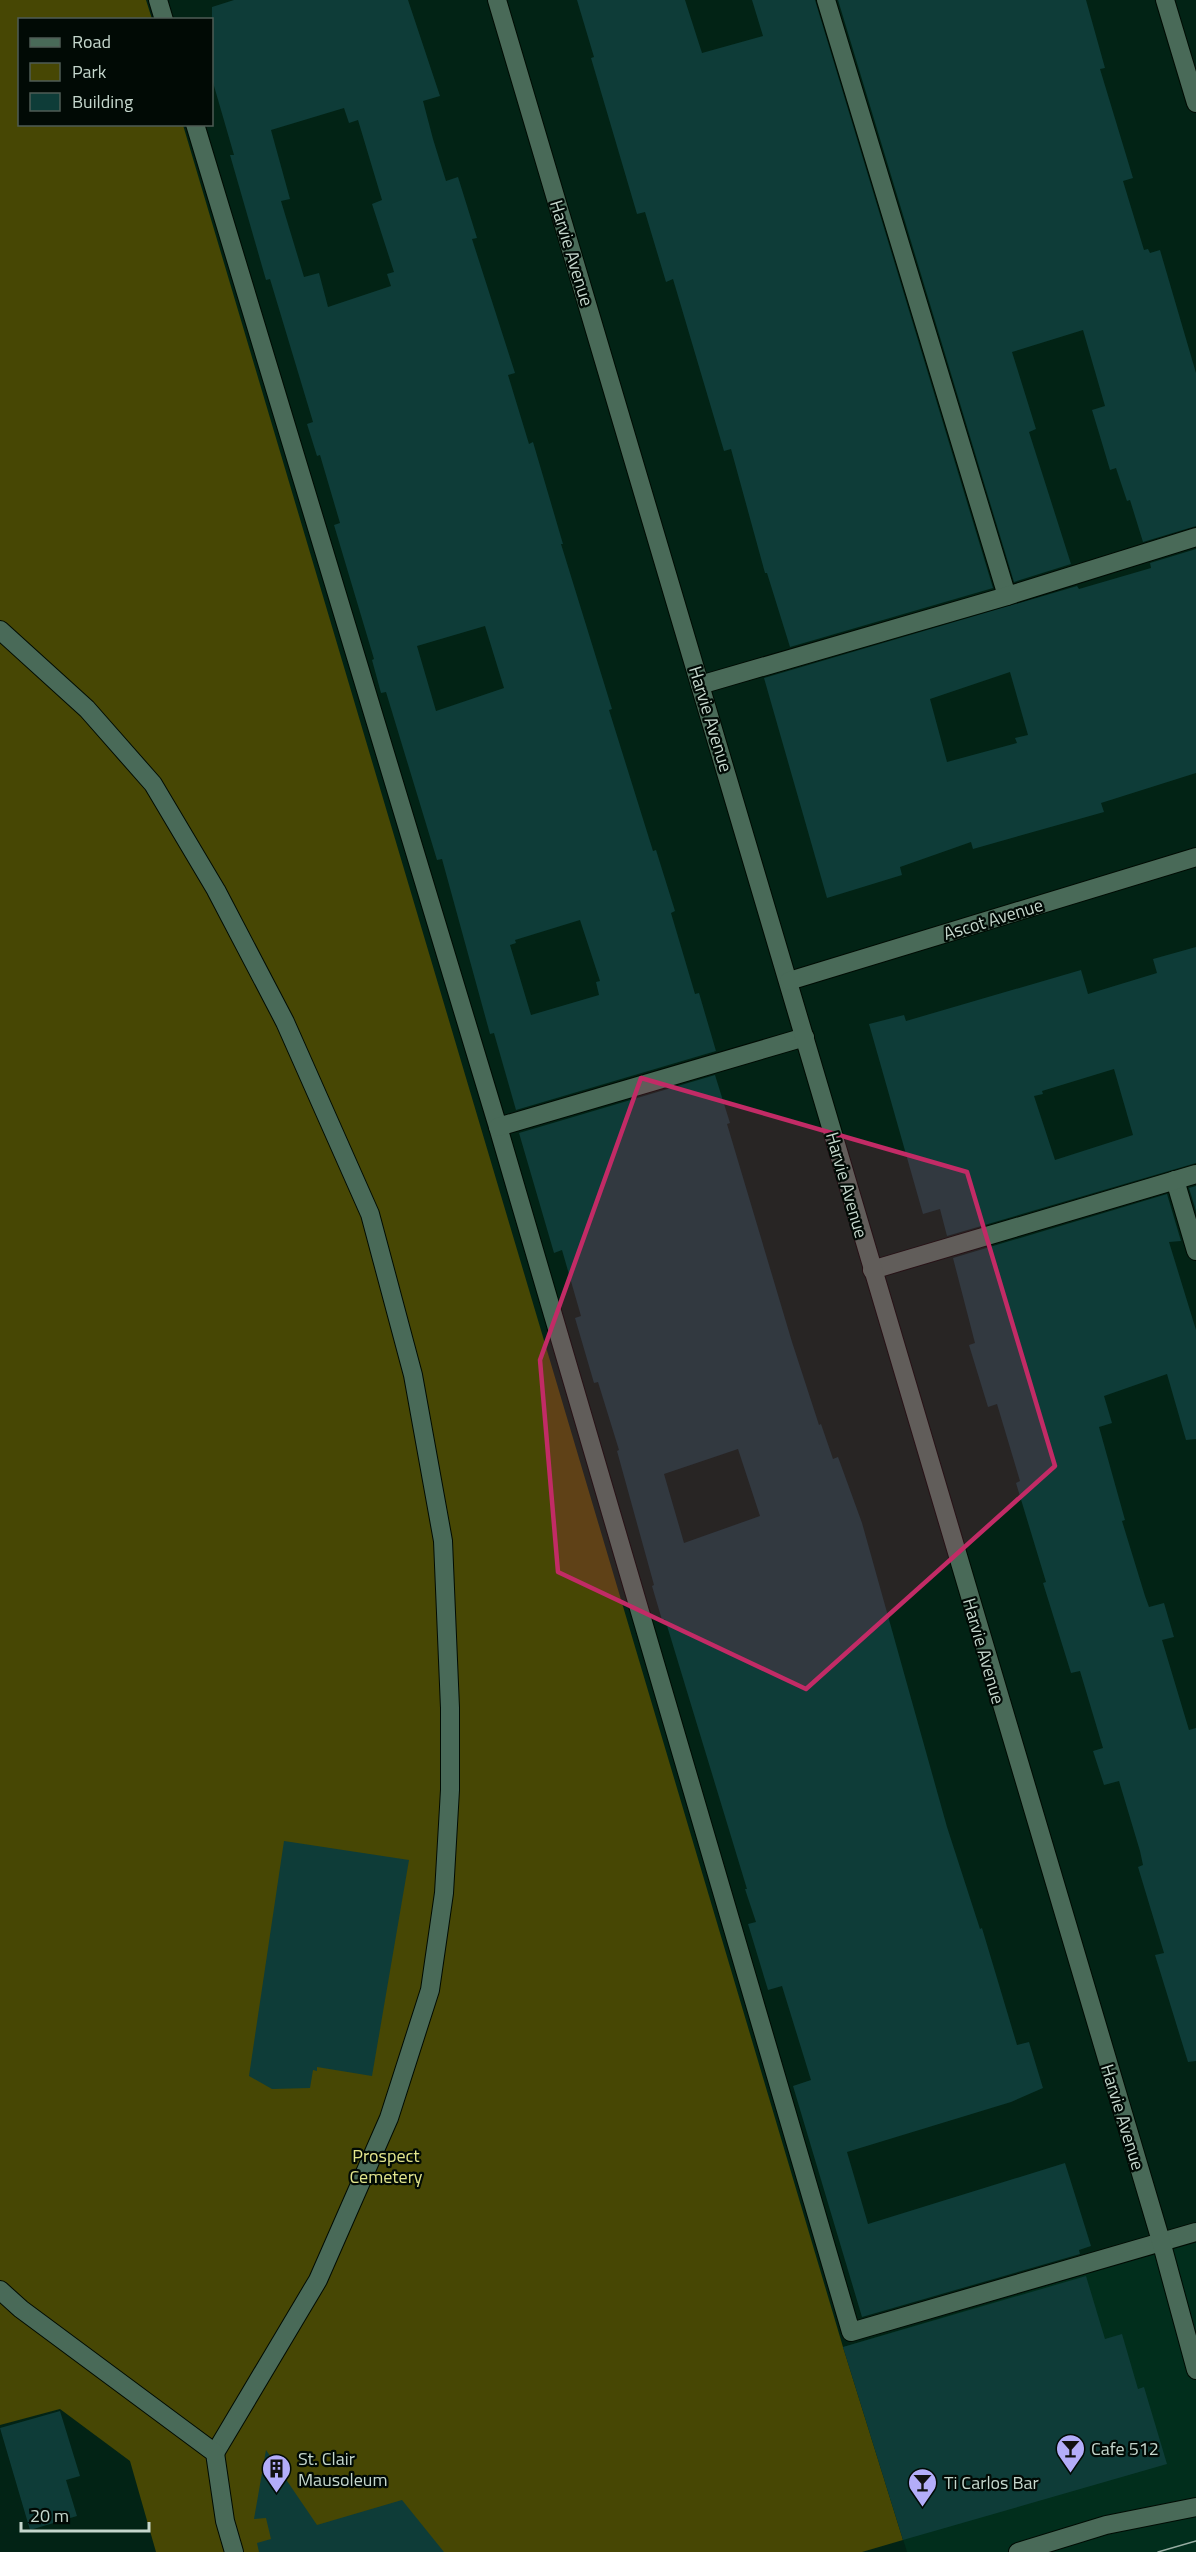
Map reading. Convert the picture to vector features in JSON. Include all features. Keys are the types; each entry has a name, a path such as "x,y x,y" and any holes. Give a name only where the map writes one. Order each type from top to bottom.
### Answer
{"street":[{"path":"158,0 163,18"},
{"name":"Harvie Avenue","path":"497,0 1161,2241 1196,2370"},
{"path":"826,0 1006,596"},
{"path":"1165,0 1196,103"},
{"path":"196,126 498,1127 851,2332 1196,2232"},
{"path":"700,685 1006,596 1196,537"},
{"path":"0,630 87,709 153,784 216,890 285,1022 370,1214 413,1375 443,1541 450,1708 450,1790 444,1893 430,1990 389,2118 318,2280 215,2453 225,2521 234,2552"},
{"name":"Ascot Avenue","path":"789,981 1196,857"},
{"path":"498,1127 805,1037"},
{"path":"872,1270 1196,1174"},
{"path":"1175,1180 1196,1251"},
{"path":"0,2290 21,2309 215,2453"},
{"path":"1018,2552 1106,2526 1196,2507"}],"highlighted area":[{"path":"641,1078 967,1172 1055,1466 806,1689 558,1572 540,1360"}],"shaded area":[{"path":"1196,2241 1196,2552 907,2552 843,2347"}],"green space":[{"name":"Prospect Cemetery","path":"0,0 146,0 152,18 18,18 18,126 183,126 843,2347 903,2540 862,2552 156,2552 130,2461 60,2409 0,2425"}],"building":[{"path":"234,0 408,0 440,96 423,101 433,139 446,181 458,177 477,238 472,239 515,373 508,375 529,444 533,442 563,544 561,544 612,709 609,710 653,851 656,850 675,911 671,913 695,994 699,993 716,1051 516,1110 494,1033 490,1034 442,859 437,860 386,692 381,693 372,660 374,659 334,525 340,523 320,455 317,456 307,424 313,422 270,279 266,280 230,155 234,155 213,82 212,7","holes":["344,108 349,123 358,120 382,200 372,204 394,272 387,274 391,286 328,307 319,273 304,277 281,201 290,199 271,130","485,626 504,688 436,711 417,646","580,920 600,981 596,982 599,995 531,1015 510,945 516,943 515,940"]},
{"path":"577,0 685,0 702,53 763,36 752,0 815,0 993,588 790,647 767,573 765,573 731,449 724,451 673,279 666,282 645,212 637,214 591,58 594,57"},
{"path":"838,0 1086,0 1105,68 1100,69 1133,178 1123,181 1144,250 1148,249 1150,253 1160,250 1196,373 1196,526 1143,542 1130,500 1127,501 1116,468 1110,470 1092,410 1105,406 1083,330 1012,352 1036,429 1029,432 1071,564 1014,582"},
{"path":"1196,549 1196,773 1101,803 1104,812 973,849 971,842 900,867 902,875 827,898 764,678 1077,586 1079,589 1151,568 1150,563","holes":["1010,672 1028,735 1015,738 1017,743 947,762 930,699"]},
{"path":"1196,947 1196,1163 947,1236 940,1209 923,1214 869,1024 904,1015 906,1021 1081,970 1088,994 1157,973 1153,959","holes":["1114,1069 1133,1135 1055,1160 1034,1096 1043,1094 1042,1091"]},
{"path":"715,1075 730,1123 727,1124 819,1425 821,1424 833,1459 838,1457 862,1523 947,1827 980,1929 982,1928 1017,2045 1029,2042 1043,2088 1011,2102 847,2152 868,2224 1065,2163 1091,2246 1079,2250 1080,2254 862,2317 793,2086 811,2080 782,1986 768,1990 748,1924 756,1922 745,1889 747,1889 665,1619 662,1620 652,1586 654,1585 617,1451 619,1450 598,1382 594,1383 575,1318 581,1316 562,1250 554,1253 519,1133","holes":["738,1449 760,1516 684,1543 664,1474"]},
{"path":"1196,1186 1196,1211 1189,1188"},
{"path":"1167,1194 1181,1241 1169,1242 1196,1330 1196,1439 1186,1440 1167,1374 1104,1396 1112,1423 1099,1427 1125,1520 1122,1521 1145,1596 1149,1607 1164,1603 1174,1637 1162,1640 1189,1730 1196,1728 1196,2061 1188,2062 1155,1955 1164,1953 1138,1867 1143,1865 1140,1851 1119,1781 1104,1785 1093,1751 1103,1748 1080,1671 1071,1673 1043,1583 1046,1582 1016,1483 1020,1481 997,1404 988,1407 969,1345 975,1343 953,1258"},
{"path":"284,1841 409,1860 372,2076 317,2067 317,2071 313,2070 310,2088 272,2089 249,2076"},
{"path":"1086,2276 1105,2339 1122,2334 1138,2389 1144,2387 1167,2464 903,2540 843,2347"},
{"path":"60,2411 80,2476 66,2480 77,2516 30,2530 0,2428"},
{"name":"St. Clair Mausoleum","path":"266,2450 317,2525 402,2500 444,2552 259,2552 257,2543 271,2539 266,2518 254,2519"}],"tram line":[{"path":"1158,2552 1196,2541"}],"place":[{"name":"Cafe 512","path":"1070,2474"},
{"name":"St. Clair Mausoleum","path":"277,2494"},
{"name":"Ti Carlos Bar","path":"923,2508"}]}
